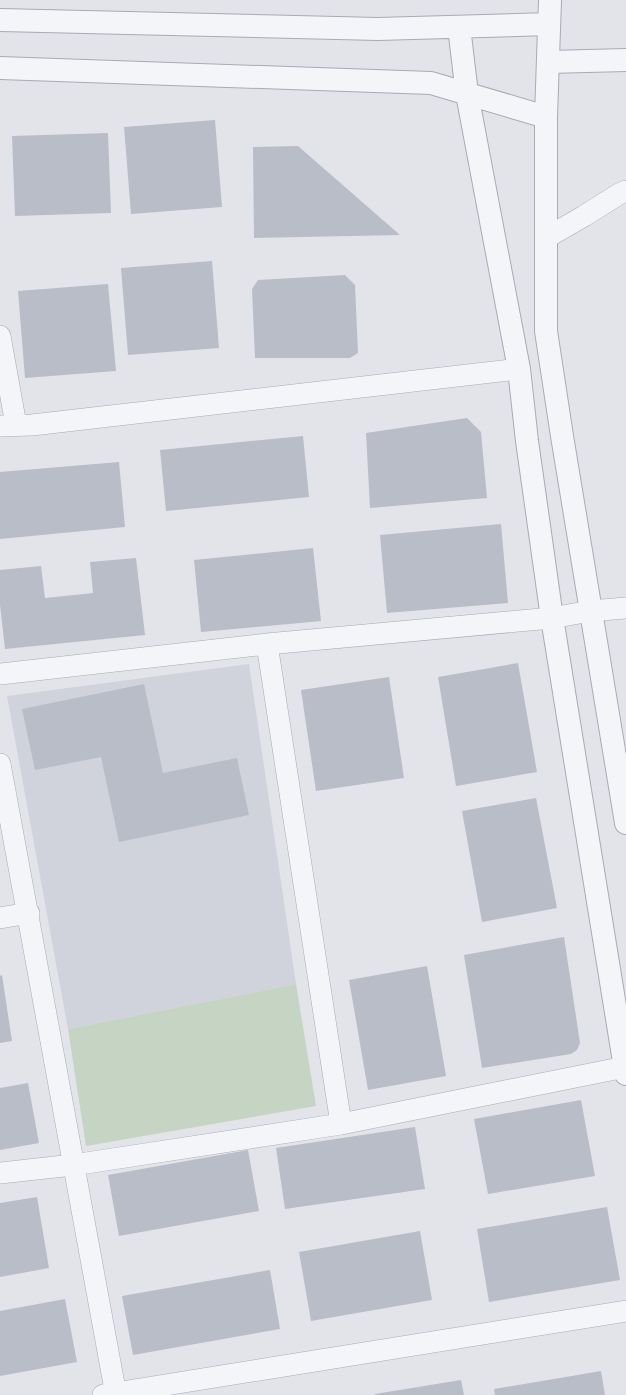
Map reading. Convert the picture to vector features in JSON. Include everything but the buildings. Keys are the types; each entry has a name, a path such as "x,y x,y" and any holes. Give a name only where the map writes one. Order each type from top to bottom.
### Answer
{"street":[{"path":"550,0 546,117 546,331 590,611 626,823"},
{"path":"0,20 378,29 549,24"},
{"path":"0,1173 73,1165 341,1124 625,1070 552,618 527,441 519,369 467,94 459,27"},
{"path":"548,62 626,60"},
{"path":"0,68 431,83 546,117"},
{"path":"546,238 626,191"},
{"path":"0,336 8,426 32,425 519,369"},
{"path":"0,674 267,644 552,618 590,611 626,608"},
{"path":"267,644 341,1124"},
{"path":"0,764 73,1165 111,1394 626,1311"},
{"path":"0,918 28,913"}],"shaded area":[{"path":"249,664 296,984 68,1029 7,696"}],"green space":[{"path":"296,984 316,1106 86,1146 68,1029"}]}
